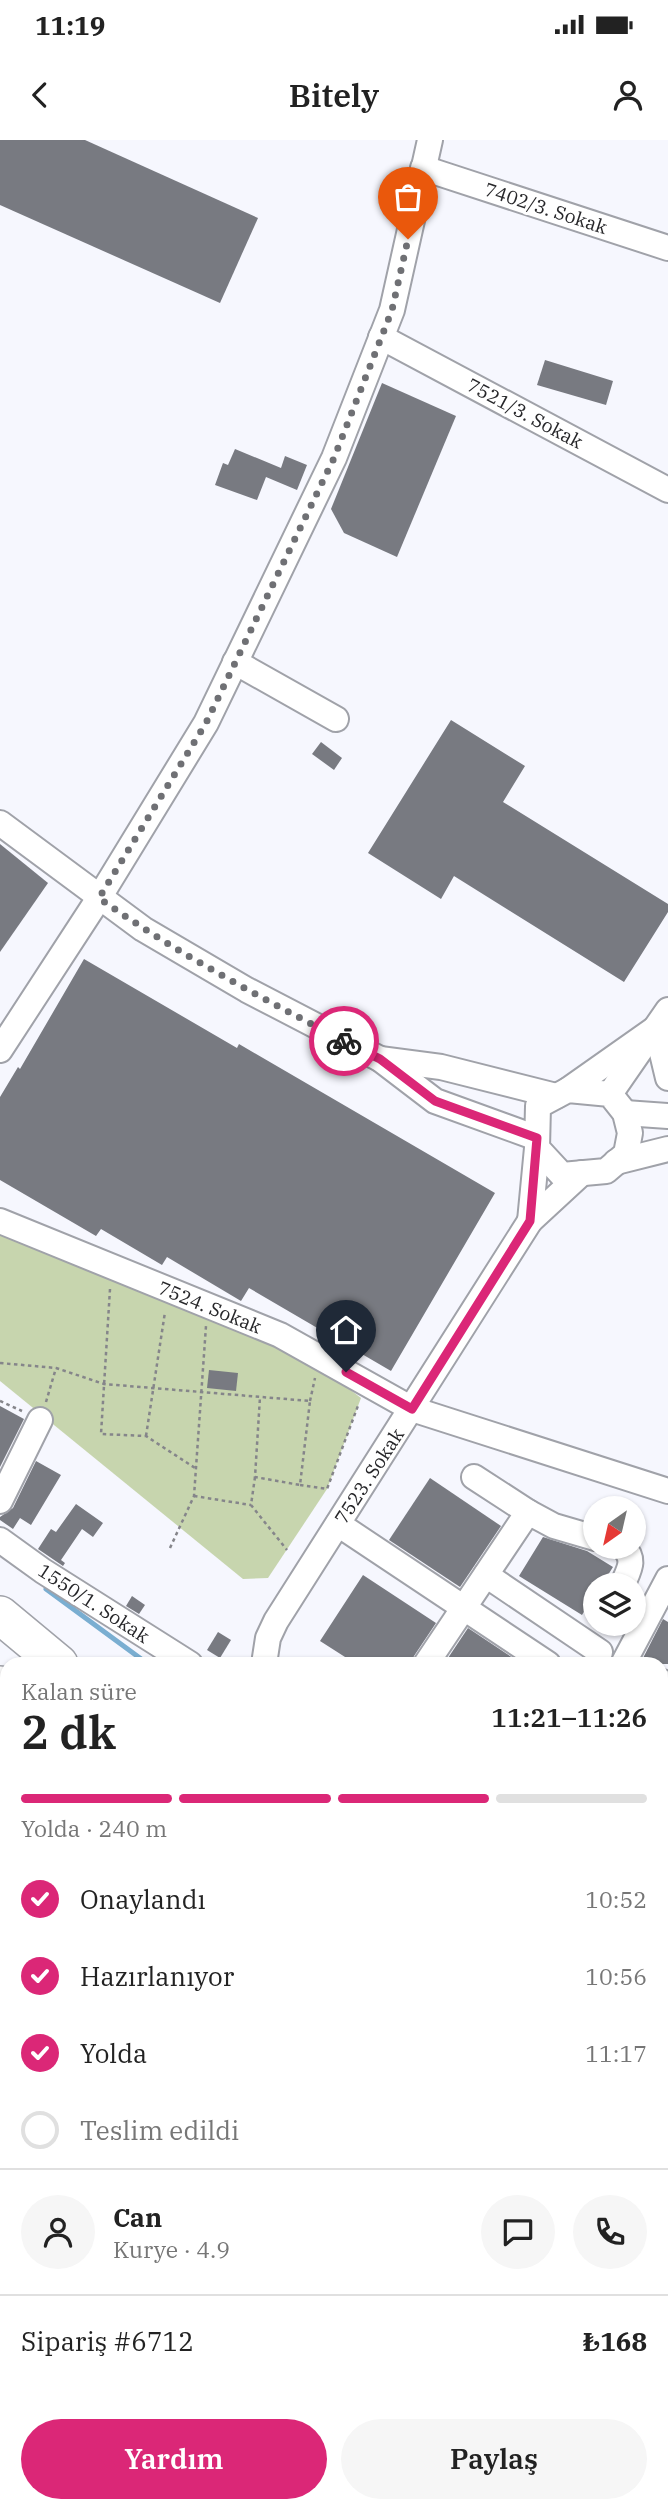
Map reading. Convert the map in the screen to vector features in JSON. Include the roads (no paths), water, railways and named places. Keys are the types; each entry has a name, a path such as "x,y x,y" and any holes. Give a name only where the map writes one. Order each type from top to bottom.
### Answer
{"highway":[{"path":"0,1615 51,1657"}],"street":[{"path":"0,1050 99,898 206,723 334,458 392,310 430,140"},
{"name":"7402/3. Sokak","path":"423,168 668,248"},
{"name":"7521/3. Sokak","path":"381,337 668,490"},
{"path":"235,662 336,719"},
{"path":"0,823 143,929 235,983 380,1059 435,1101 537,1143 562,1175 606,1171 626,1154 630,1133 618,1104 662,1019"},
{"path":"662,1019 668,1078"},
{"path":"530,1221 538,1106 562,1093 662,1019"},
{"path":"380,1059 441,1067 668,1116"},
{"path":"616,1163 668,1149"},
{"path":"530,1221 582,1173"},
{"name":"7524. Sokak","path":"0,1221 280,1335 412,1409 668,1491"},
{"name":"7523. Sokak","path":"265,1657 268,1638 276,1621 530,1221"},
{"path":"0,1501 40,1420"},
{"path":"474,1476 554,1526 583,1534"},
{"path":"431,1657 528,1512"},
{"path":"338,1524 538,1657"},
{"name":"1550/1. Sokak","path":"0,1540 43,1572 179,1657"},
{"path":"486,1575 600,1652"},
{"path":"629,1657 662,1605 668,1579"}],"waterway":[{"path":"46,1589 138,1657"}]}
